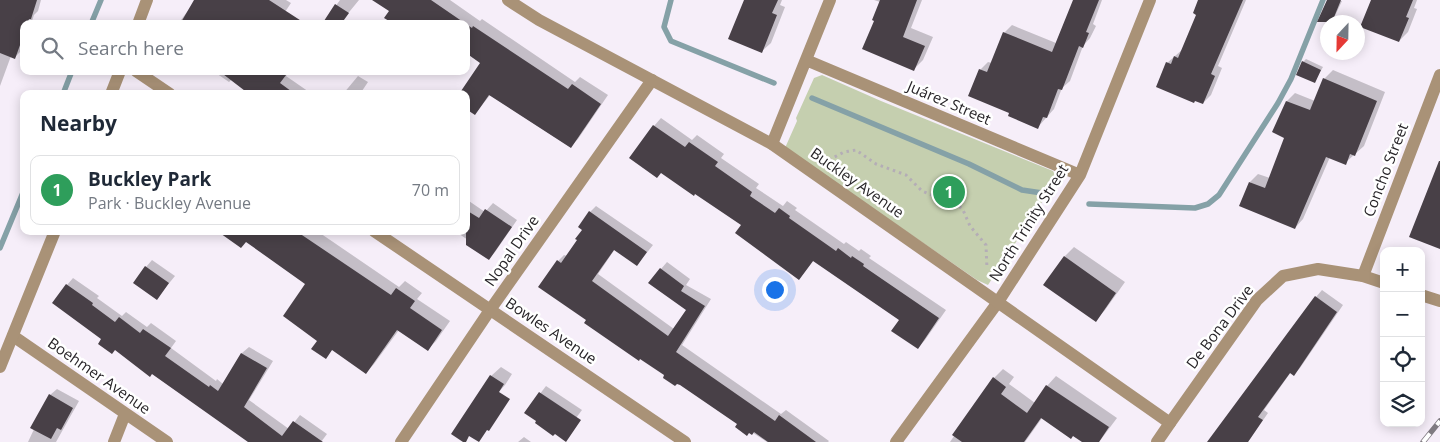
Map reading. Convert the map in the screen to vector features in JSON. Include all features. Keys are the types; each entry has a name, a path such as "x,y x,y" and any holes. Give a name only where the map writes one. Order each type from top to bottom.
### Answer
{"street":[{"path":"140,20 147,0"},
{"name":"Buckley Avenue","path":"508,0 539,20 772,144 1170,423"},
{"path":"772,144 830,0"},
{"name":"North Trinity Street","path":"896,442 998,302 1080,175 1150,0"},
{"name":"Juárez Street","path":"806,60 1080,175"},
{"path":"113,90 118,75"},
{"path":"142,75 164,90"},
{"name":"Concho Street","path":"1362,276 1440,75"},
{"name":"Nopal Drive","path":"401,442 490,310 652,80"},
{"path":"0,367 53,235"},
{"name":"Bowles Avenue","path":"380,235 685,442"},
{"name":"De Bona Drive","path":"1157,442 1257,300 1283,276 1318,269 1362,276 1380,282"},
{"path":"1425,296 1440,301"},
{"name":"Boehmer Avenue","path":"13,336 167,442"},
{"path":"114,442 124,414"}],"path":[{"path":"829,160 844,152 856,150 876,164 906,175 922,191 953,200 963,210 970,226 986,245 987,270"}],"green space":[{"path":"822,75 1053,171 1057,179 988,285 977,280 785,148 814,78"}],"building":[{"path":"0,0 37,0 31,19 20,20 20,45 15,59 0,53"},
{"path":"194,0 269,0 300,20 182,20"},
{"path":"372,0 431,0 460,20 387,20 384,18 389,11"},
{"path":"744,0 778,0 772,13 777,15 762,53 728,39"},
{"path":"880,0 917,0 903,37 925,46 914,71 862,49 874,21 872,20"},
{"path":"1073,0 1099,0 1086,32 1089,33 1083,48 1079,46 1062,90 1058,89 1047,118 1043,117 1038,129 1008,116 1009,113 968,96 979,69 987,72 1003,32 1052,52"},
{"path":"1198,0 1243,0 1211,74 1215,76 1203,104 1195,101 1194,103 1156,87 1166,62 1171,64 1174,56 1178,58 1196,15 1193,13"},
{"path":"1327,0 1341,0 1335,15 1320,15"},
{"path":"1371,0 1413,0 1406,17 1409,18 1399,42 1365,29 1365,15"},
{"path":"335,4 349,13 344,20 325,20"},
{"path":"473,26 568,89 572,84 601,104 571,148 489,95 475,115 470,112 470,90 462,90 480,63 470,56 470,27 472,28"},
{"path":"1302,61 1321,70 1315,83 1296,75"},
{"path":"224,75 286,75 280,83 290,90 244,90"},
{"path":"1323,78 1377,101 1355,156 1350,154 1346,165 1326,157 1295,229 1239,206 1249,182 1265,188 1284,138 1272,132 1286,101 1310,110"},
{"path":"653,125 685,147 689,142 718,162 715,166 752,192 750,196 775,213 779,208 790,216 789,218 836,251 838,248 851,258 852,256 864,264 863,266 939,318 918,349 891,331 899,320 813,261 799,280 735,233 741,225 661,173 657,178 629,158"},
{"path":"1440,161 1440,249 1409,237"},
{"path":"485,209 512,227 489,260 466,245 466,235 470,235 470,212 479,218"},
{"path":"589,211 647,252 637,266 614,250 592,281 668,336 686,310 648,283 660,268 684,286 681,291 705,306 676,352 775,421 779,415 816,442 768,442 754,432 752,435 749,433 747,436 735,427 737,424 680,385 677,384 675,386 663,378 664,375 640,359 639,361 584,323 586,320 538,287 557,260 561,263 577,240 575,239 582,230 578,227"},
{"path":"223,235 302,235 391,295 396,288 415,301 410,308 442,330 428,351 397,330 366,374 332,350 326,359 311,349 317,341 283,316 305,284 246,242 241,248"},
{"path":"1064,256 1116,293 1096,322 1043,285"},
{"path":"145,266 169,283 157,300 133,283"},
{"path":"66,284 93,303 92,305 115,322 119,317 140,333 143,329 171,348 165,356 209,387 210,385 218,391 241,353 267,368 244,407 282,436 293,421 323,442 248,442 152,374 150,377 115,350 112,354 98,344 101,339 52,303"},
{"path":"1315,296 1337,312 1294,376 1290,373 1258,417 1263,420 1248,442 1207,442"},
{"path":"490,375 504,384 499,392 510,399 489,431 487,430 479,442 469,436 466,442 463,442 451,434"},
{"path":"993,377 1006,387 1001,394 1027,413 1046,385 1109,427 1099,442 1082,442 1073,436 1071,439 1041,418 1024,442 962,442 952,435"},
{"path":"539,392 581,420 566,442 555,434 553,436 524,413"},
{"path":"49,394 73,408 61,430 57,428 51,439 30,428"}],"waterway":[{"path":"93,20 101,0"},
{"path":"671,0 664,27 671,41 774,83"},
{"path":"1089,204 1195,208 1208,204 1219,195 1278,103 1291,79 1323,0"},
{"path":"65,90 70,75"},
{"path":"812,98 969,164 1022,190 1042,193"},
{"path":"0,248 20,200"}],"railway":[{"path":"1423,442 1440,421"}],"place":[{"name":"Buckley Park","path":"949,192"}]}
